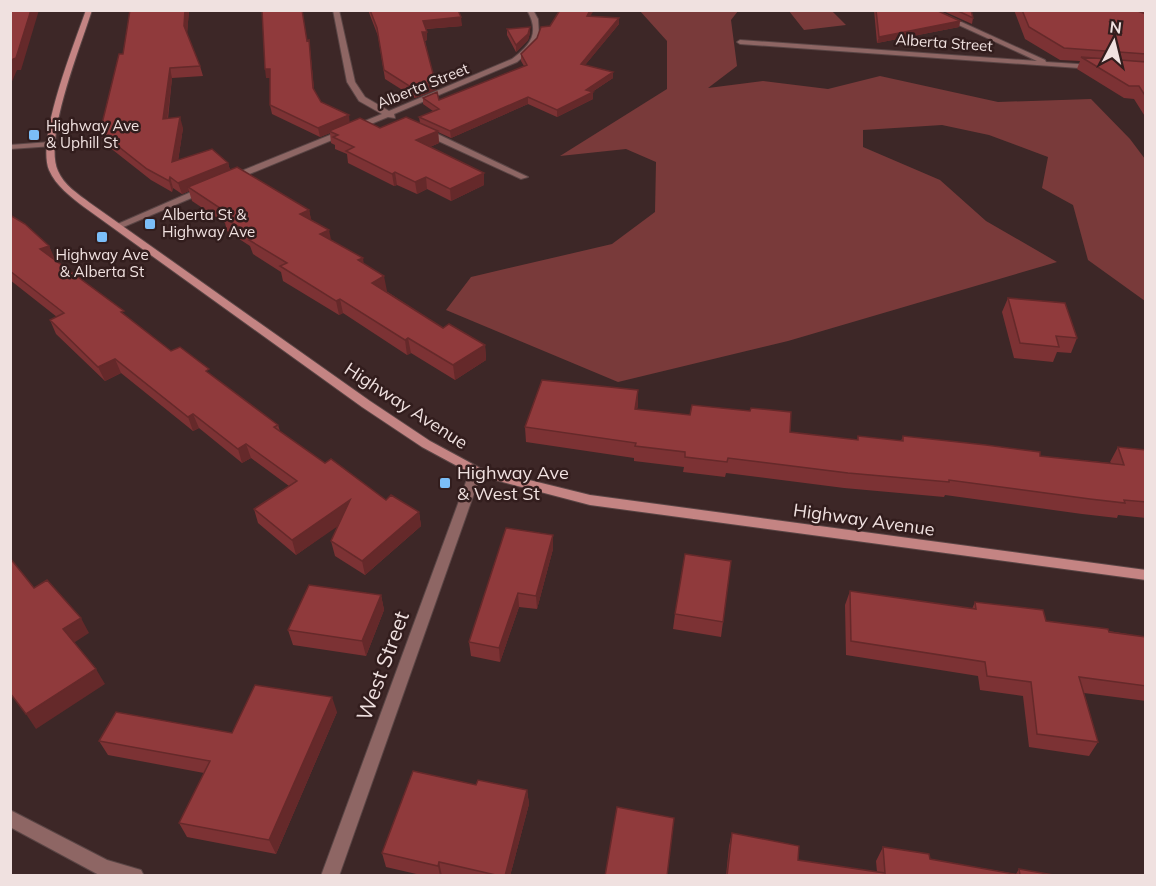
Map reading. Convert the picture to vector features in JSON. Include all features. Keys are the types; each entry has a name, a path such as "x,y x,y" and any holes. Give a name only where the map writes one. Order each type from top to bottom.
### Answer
{"main road":[{"name":"Highway Avenue","path":"89,10 50,144 51,164 61,183 366,404 426,444 476,471 590,500 1146,575"}],"street":[{"path":"336,10 351,82 362,99 399,119"},
{"name":"Alberta Street","path":"222,182 489,74 521,57 530,49 537,35 534,16 530,10"},
{"path":"929,10 1050,64"},
{"name":"Alberta Street","path":"740,42 1100,67"},
{"path":"420,129 524,177"},
{"path":"10,147 50,144"},
{"path":"118,226 212,186"},
{"name":"West Street","path":"330,876 476,471"},
{"path":"10,818 104,868 135,876"}],"shaded area":[{"path":"640,11 738,11 731,20 737,66 708,88 763,81 828,89 880,76 998,102 1091,99 1130,139 1145,159 1145,301 1088,260 1073,205 1042,188 1048,157 989,135 942,125 863,130 863,147 940,180 986,221 1057,262 788,341 618,382 446,310 471,277 612,244 655,212 656,162 626,149 560,156 667,89 667,41"},
{"path":"789,11 832,11 846,25 804,30"}],"building":[{"path":"10,10 31,10 16,58 10,64"},
{"path":"130,10 185,10 184,26 200,66 170,68 163,119 180,117 172,162 212,149 228,163 178,183 170,177 169,181 147,169 100,132 119,54 123,54"},
{"path":"262,10 302,10 307,41 309,40 313,88 321,102 349,115 318,128 270,105 270,69 265,69"},
{"path":"370,10 458,10 461,17 423,21 427,32 422,32 435,81 414,89 384,70 377,28"},
{"path":"560,10 590,10 587,16 619,18 581,64 613,72 586,90 593,92 557,110 528,97 450,131 419,117 439,109 423,98 437,92 439,100 527,65 521,54 537,38 541,27 550,26"},
{"path":"876,10 936,10 960,21 879,37"},
{"path":"956,10 971,10 973,18"},
{"path":"1022,10 1135,10 1146,14 1146,54 1064,48 1029,27"},
{"path":"530,27 528,34 516,45 507,29"},
{"path":"1081,57 1146,62 1146,97 1139,86 1129,86"},
{"path":"406,117 438,131 416,140 484,173 450,189 426,177 415,182 395,172 392,174 346,151 354,147 333,137 338,135 329,131 360,118 380,128"},
{"path":"237,167 309,210 300,214 329,230 320,234 363,258 358,260 384,276 372,283 443,328 449,324 485,345 453,365 408,338 405,340 340,299 336,301 280,266 287,263 249,240 255,237 223,217 229,214 188,187"},
{"path":"10,215 25,224 49,246 40,249 124,311 121,312 171,351 180,347 209,369 206,371 278,425 274,427 325,463 331,459 386,500 391,495 419,512 362,561 331,541 350,500 292,540 254,509 297,481 246,444 238,449 193,414 188,417 115,359 98,367 50,320 64,313 10,271"},
{"path":"1008,298 1065,303 1077,338 1056,336 1059,347 1020,343"},
{"path":"542,380 638,390 635,409 690,415 692,405 750,411 751,408 791,412 790,432 858,440 858,436 903,441 903,436 1040,452 1040,456 1124,465 1118,447 1146,450 1146,502 1124,500 1125,503 949,480 949,482 848,473 728,458 727,462 685,457 685,452 525,427"},
{"path":"506,528 553,535 536,596 518,593 499,648 469,642"},
{"path":"685,554 731,561 723,622 675,614"},
{"path":"10,558 34,588 47,580 81,618 63,629 96,669 26,714 10,693"},
{"path":"309,585 381,595 362,641 288,630"},
{"path":"850,591 976,609 975,602 1043,610 1046,621 1108,629 1109,632 1146,637 1146,686 1079,677 1098,742 1037,734 1031,682 987,676 985,662 851,641"},
{"path":"255,685 332,697 269,840 179,823 210,761 99,741 116,712 232,733"},
{"path":"413,771 476,785 478,780 527,790 505,876 439,862 438,866 382,853"},
{"path":"617,807 674,818 667,876 605,876"},
{"path":"732,833 799,846 798,860 885,873 883,847 929,854 930,859 1020,875 1019,869 1059,876 727,876"}],"place":[{"name":"Highway Ave & Uphill St","path":"34,135"},
{"name":"Alberta St & Highway Ave","path":"150,224"},
{"name":"Highway Ave & Alberta St","path":"102,237"},
{"name":"Highway Ave & West St","path":"445,483"}]}
